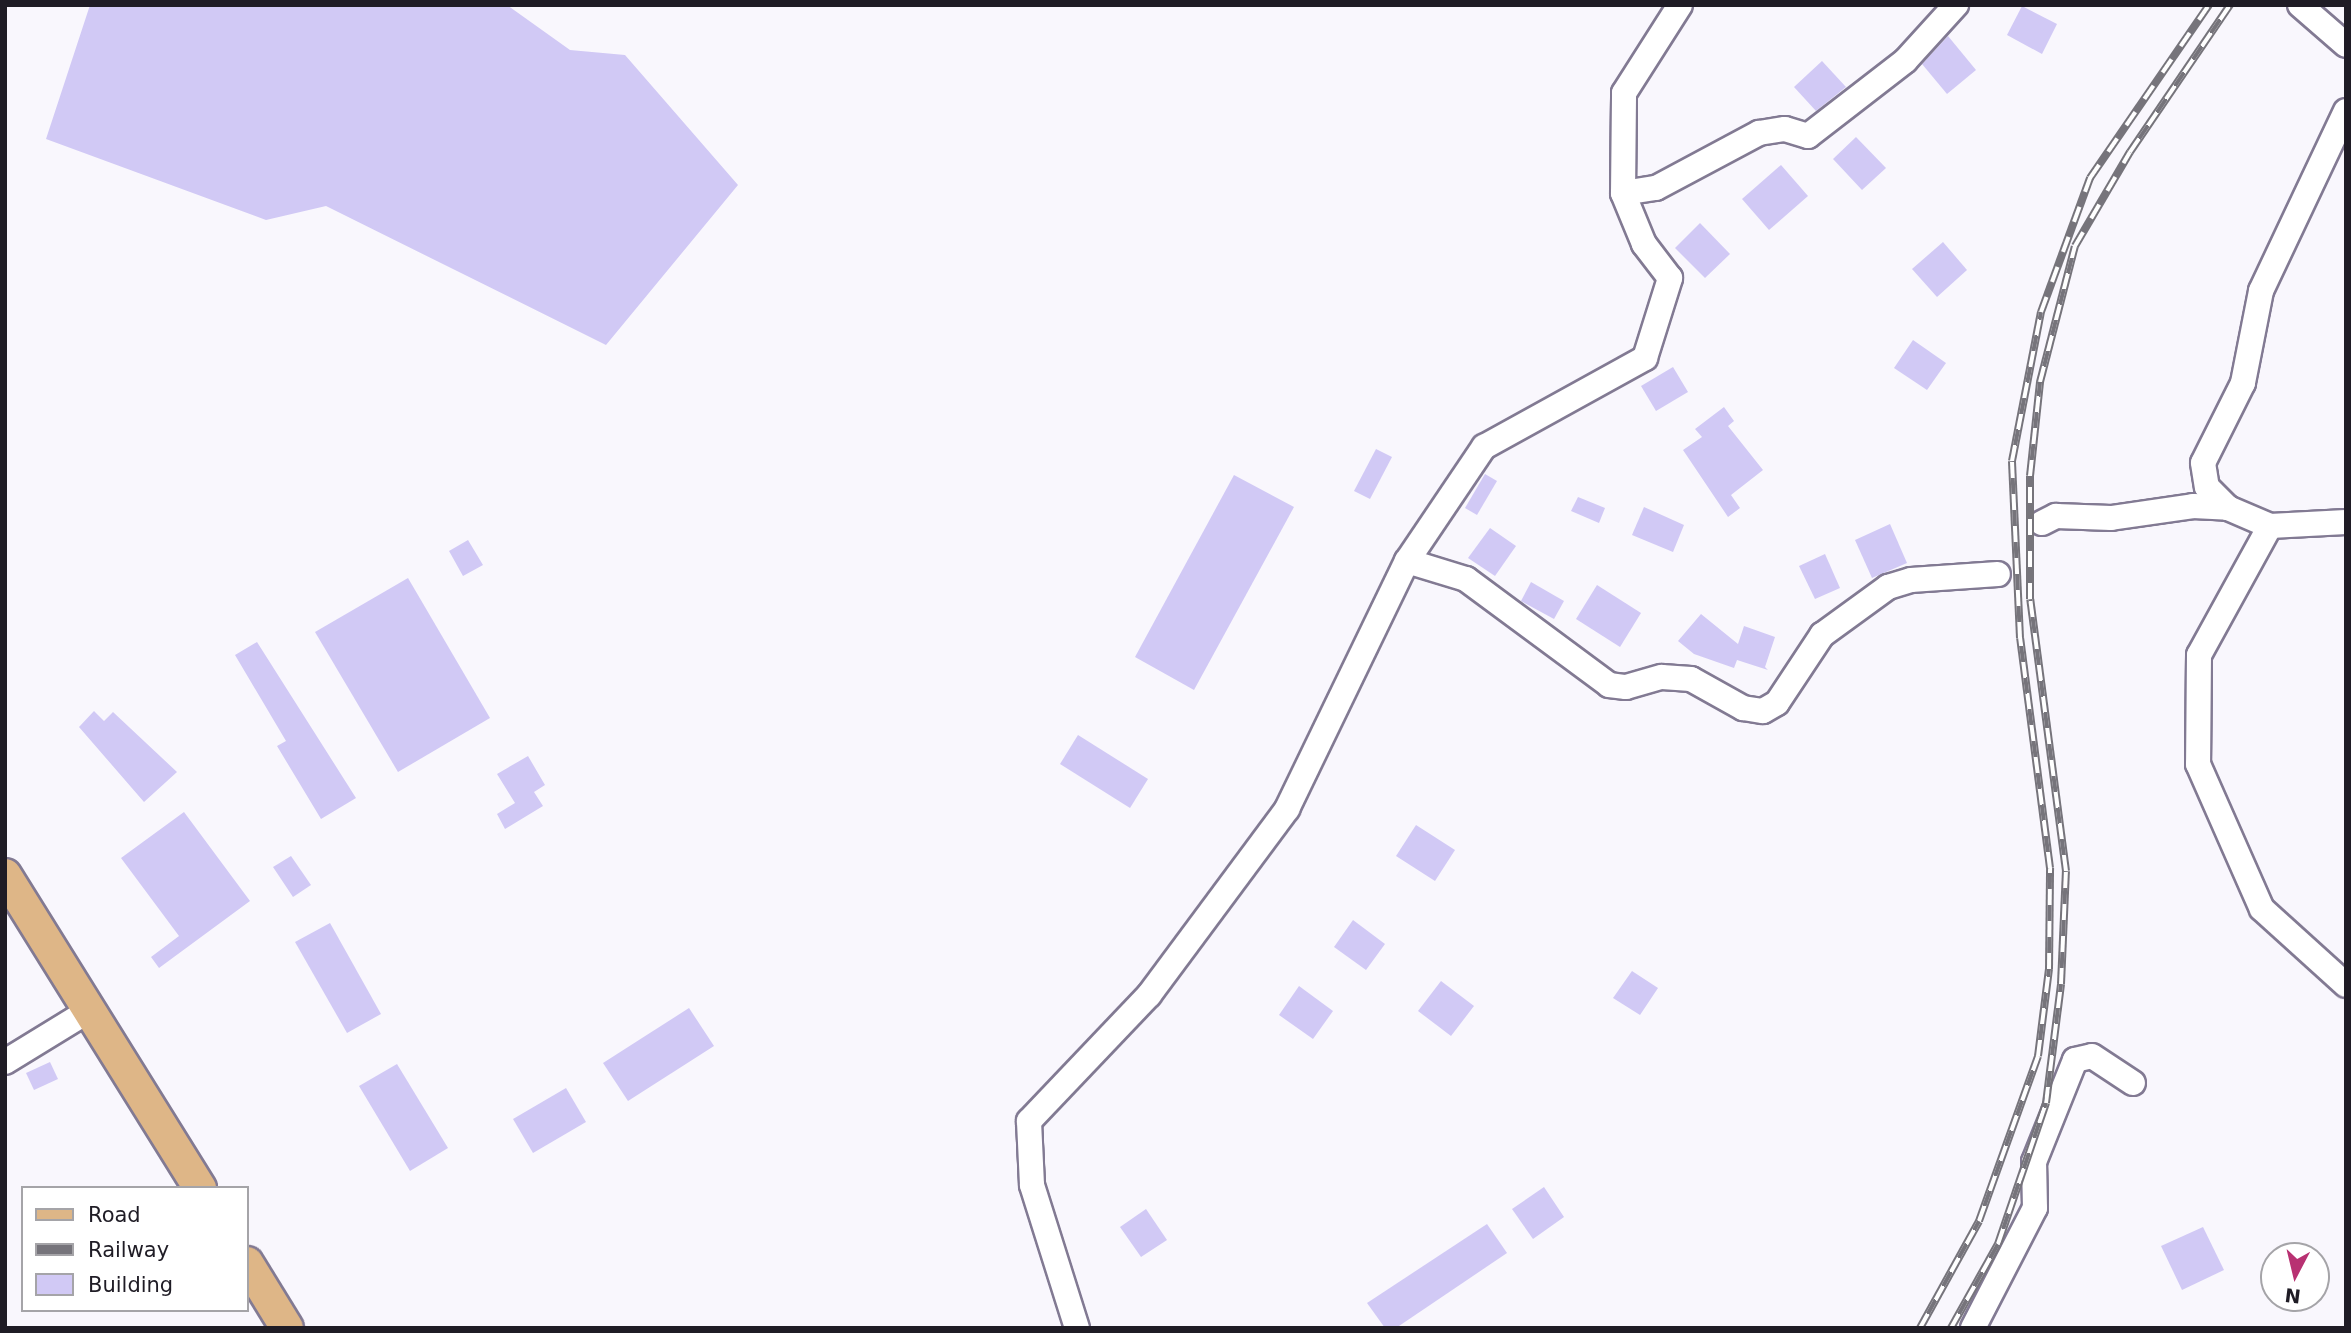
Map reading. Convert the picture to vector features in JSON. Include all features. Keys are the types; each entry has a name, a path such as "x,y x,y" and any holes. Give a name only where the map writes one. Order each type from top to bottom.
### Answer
{"main road":[{"path":"5,875 199,1186"},
{"path":"248,1265 287,1328"}],"street":[{"path":"1077,1328 1032,1185 1029,1121 1149,995 1287,809 1407,561 1484,447 1645,358 1670,278 1644,244 1623,193 1624,93 1680,5"},
{"path":"1623,193 1656,188 1759,133 1786,130 1808,136 1905,61 1956,5"},
{"path":"2300,5 2346,45"},
{"path":"2228,508 2207,487 2203,463 2243,383 2261,292 2346,111"},
{"path":"2042,523 2056,516 2111,519 2193,506 2228,508 2270,526 2346,522"},
{"path":"2270,526 2199,655 2198,764 2262,909 2346,985"},
{"path":"1407,561 1466,579 1609,685 1626,687 1662,677 1691,679 1743,708 1763,711 1777,703 1822,635 1888,587 1911,580 1998,575"},
{"path":"5,1062 90,1010"},
{"path":"1973,1328 2035,1208 2034,1162 2076,1060 2092,1056 2133,1083"}],"building":[{"path":"90,5 507,5 570,50 625,55 738,185 606,345 326,206 266,220 46,139"},
{"path":"2022,6 2057,24 2042,54 2007,35"},
{"path":"1948,36 1976,70 1947,94 1922,64"},
{"path":"1822,61 1846,87 1816,111 1794,87"},
{"path":"1856,137 1886,168 1862,190 1833,159"},
{"path":"1781,165 1808,196 1769,230 1742,199"},
{"path":"1700,223 1730,254 1705,278 1675,248"},
{"path":"1943,242 1967,270 1937,297 1912,269"},
{"path":"1913,340 1946,363 1927,390 1894,368"},
{"path":"1673,367 1688,392 1656,411 1641,386"},
{"path":"1724,407 1734,421 1728,426 1763,470 1731,495 1740,508 1728,517 1683,450 1702,437 1695,429"},
{"path":"1376,449 1392,457 1370,499 1354,491"},
{"path":"1485,474 1497,481 1477,515 1465,508"},
{"path":"1234,475 1294,507 1194,690 1135,657"},
{"path":"1578,497 1605,508 1599,523 1571,511"},
{"path":"1644,507 1684,525 1673,552 1632,535"},
{"path":"1890,524 1907,563 1872,578 1855,540"},
{"path":"1490,528 1516,546 1495,576 1468,558"},
{"path":"468,540 483,565 463,576 449,551"},
{"path":"1825,554 1840,588 1815,599 1799,566"},
{"path":"408,578 490,718 398,772 315,632"},
{"path":"1531,582 1564,601 1554,619 1521,601"},
{"path":"1597,585 1641,613 1620,647 1576,619"},
{"path":"1701,614 1738,644 1744,626 1775,637 1765,667 1768,670 1737,660 1734,668 1694,654 1678,641"},
{"path":"257,642 356,798 321,819 277,746 286,741 235,655"},
{"path":"94,711 104,721 113,712 177,772 144,802 79,727"},
{"path":"1078,735 1148,779 1130,808 1060,764"},
{"path":"528,756 545,785 534,792 543,806 505,829 497,814 515,803 497,774"},
{"path":"184,812 250,901 159,968 151,957 179,936 121,858"},
{"path":"1416,825 1455,850 1435,881 1396,856"},
{"path":"291,856 311,885 293,897 273,867"},
{"path":"1353,920 1385,944 1366,970 1334,947"},
{"path":"330,923 381,1014 347,1033 295,942"},
{"path":"1632,971 1658,988 1640,1015 1613,998"},
{"path":"1441,981 1474,1006 1451,1036 1418,1011"},
{"path":"1299,986 1333,1011 1313,1039 1279,1015"},
{"path":"689,1008 714,1046 628,1101 603,1063"},
{"path":"50,1062 58,1079 34,1090 26,1073"},
{"path":"397,1064 448,1148 410,1171 359,1086"},
{"path":"566,1088 586,1122 533,1153 513,1119"},
{"path":"1544,1187 1564,1217 1533,1239 1512,1209"},
{"path":"1146,1209 1167,1240 1141,1257 1120,1227"},
{"path":"1487,1224 1507,1253 1396,1328 1385,1328 1367,1303"},
{"path":"2203,1227 2224,1270 2182,1290 2161,1246"}],"railway":[{"path":"1920,1328 1979,1221 2038,1056 2049,969 2050,868 2020,638 2012,461 2041,312 2090,178 2209,5"},
{"path":"1951,1328 1998,1244 2046,1103 2061,984 2066,871 2030,599 2030,476 2040,382 2075,246 2130,152 2230,5"}]}
